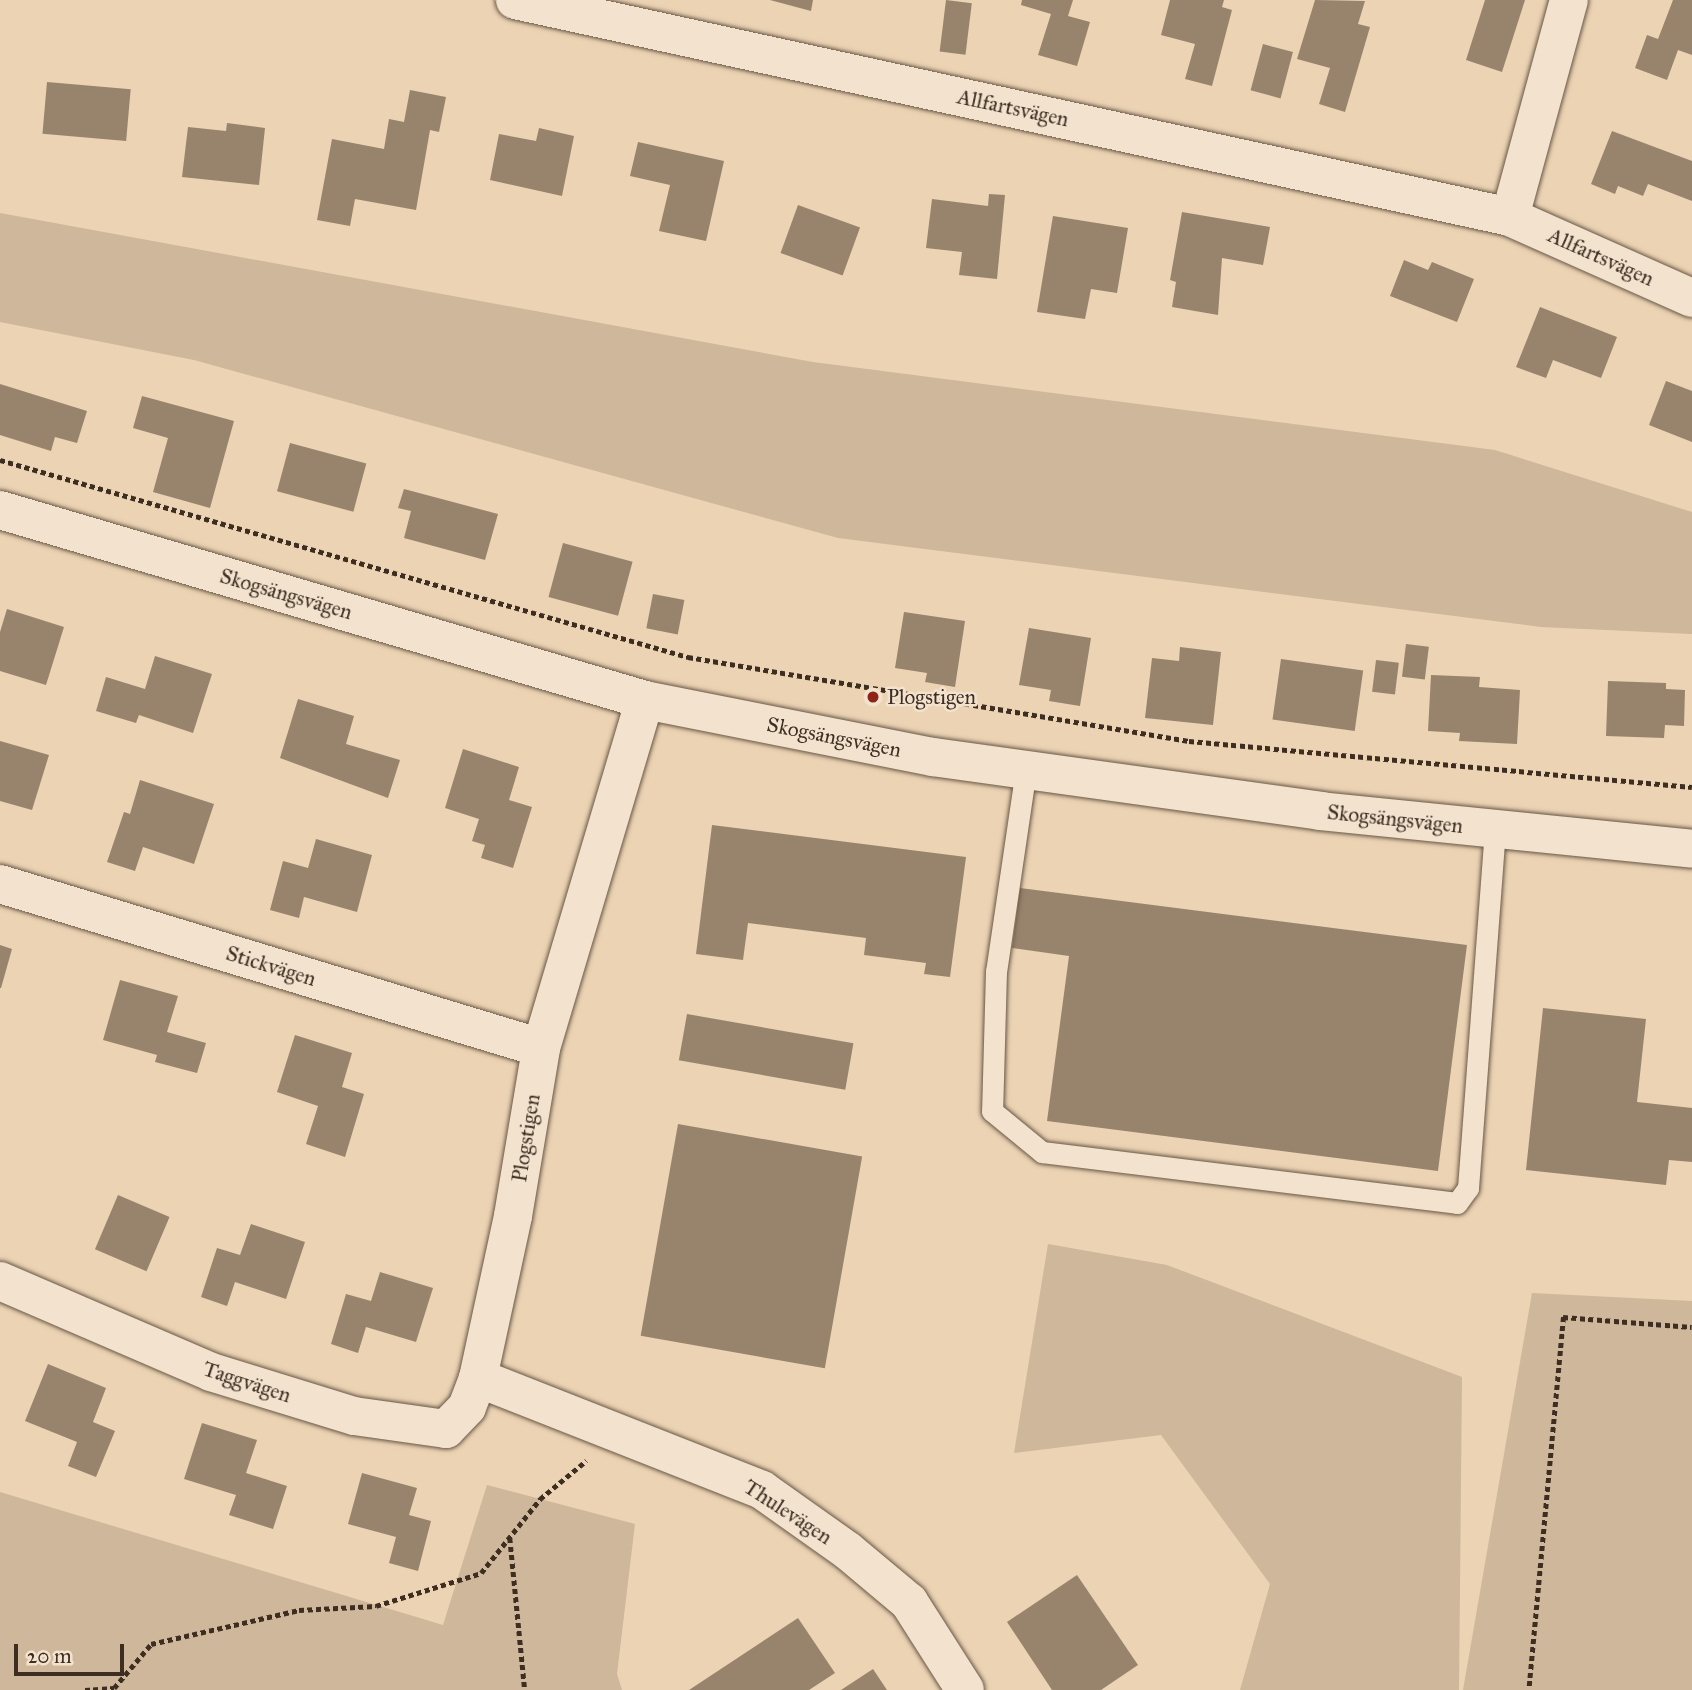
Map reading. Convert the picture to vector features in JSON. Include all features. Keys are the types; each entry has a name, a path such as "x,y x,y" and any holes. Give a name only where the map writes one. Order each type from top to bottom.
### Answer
{"street":[{"name":"Allfartsvägen","path":"515,0 1510,217 1692,298"},
{"path":"1510,217 1569,0"},
{"name":"Skogsängsvägen","path":"0,510 645,699 933,757 1320,811 1692,849"},
{"name":"Plogstigen","path":"478,1378 513,1216 541,1048 645,699"},
{"name":"Stickvägen","path":"0,884 541,1048"},
{"name":"Taggvägen","path":"0,1281 211,1372 354,1416 410,1427 446,1429 467,1407 478,1378"},
{"name":"Thulevägen","path":"478,1378 596,1426 622,1431 762,1490 848,1551 909,1602 965,1690"}],"lane":[{"path":"1026,769 996,971 992,1111 1042,1152 1457,1203 1468,1188 1495,829"}],"path":[{"path":"0,460 688,657 1189,741 1692,787"},
{"path":"1529,1686 1563,1317 1692,1327"},
{"path":"85,1690 114,1688 151,1644 299,1610 376,1606 481,1573 540,1499 622,1431"},
{"path":"510,1537 525,1690"}],"shaded area":[{"path":"0,213 813,362 1495,450 1692,512 1692,634 1541,627 838,538 194,360 0,322"},
{"path":"1048,1244 1167,1265 1462,1377 1459,1690 1240,1690 1270,1584 1161,1435 1014,1453"},
{"path":"1532,1293 1692,1301 1692,1690 1463,1690"},
{"path":"487,1485 635,1524 617,1674 622,1690 0,1690 0,1492 443,1625"}],"building":[{"path":"770,0 813,0 811,11"},
{"path":"946,0 972,3 965,55 940,52"},
{"path":"1022,0 1073,0 1068,16 1090,22 1077,66 1038,55 1051,14 1021,5"},
{"path":"1170,0 1224,0 1222,7 1232,10 1212,86 1185,79 1195,44 1161,35"},
{"path":"1315,0 1365,1 1358,24 1370,27 1345,112 1319,104 1330,68 1297,59"},
{"path":"1485,0 1525,0 1502,72 1466,60"},
{"path":"1673,0 1692,0 1692,55 1678,50 1667,80 1635,68 1647,35 1658,39"},
{"path":"1263,44 1293,52 1281,98 1251,90"},
{"path":"47,82 131,89 126,141 42,134"},
{"path":"410,90 446,97 439,132 430,130 416,210 355,199 350,226 317,220 332,139 384,149 389,119 404,122"},
{"path":"227,123 265,128 259,185 182,177 188,127 226,131"},
{"path":"539,128 574,136 562,196 490,180 499,134 536,141"},
{"path":"1612,131 1692,161 1692,201 1648,184 1643,196 1618,186 1615,194 1591,184"},
{"path":"638,142 724,161 706,241 659,231 670,185 630,176"},
{"path":"989,194 1005,195 997,279 959,275 962,252 926,248 932,199 988,206"},
{"path":"798,205 860,228 843,275 781,253"},
{"path":"1182,212 1270,227 1263,265 1222,258 1218,315 1172,307 1176,282 1170,280"},
{"path":"1053,216 1128,228 1117,293 1091,289 1085,319 1037,312"},
{"path":"1404,260 1428,270 1432,262 1474,279 1457,322 1390,296"},
{"path":"1540,307 1617,337 1601,378 1553,360 1546,378 1516,367"},
{"path":"1666,381 1692,391 1692,442 1649,425"},
{"path":"0,384 87,411 77,443 55,437 51,451 0,435"},
{"path":"142,396 234,421 210,508 153,492 168,438 133,428"},
{"path":"290,443 366,463 353,512 277,491"},
{"path":"404,489 498,514 485,560 404,538 411,511 398,508"},
{"path":"563,543 633,562 618,616 549,597"},
{"path":"653,594 684,600 678,634 646,628"},
{"path":"7,609 64,627 46,685 0,671 0,632"},
{"path":"904,612 965,621 955,687 925,682 927,673 895,668"},
{"path":"1029,628 1091,638 1080,706 1049,701 1051,690 1019,685"},
{"path":"1406,644 1429,647 1425,680 1402,677"},
{"path":"1180,647 1221,652 1213,725 1145,718 1152,658 1179,661"},
{"path":"155,656 212,674 193,733 139,715 136,723 96,711 106,677 145,689"},
{"path":"1281,659 1363,671 1355,731 1273,719"},
{"path":"1376,660 1399,663 1395,695 1372,692"},
{"path":"1431,675 1480,677 1479,687 1520,690 1517,744 1459,741 1460,733 1428,731"},
{"path":"1608,681 1666,683 1666,689 1685,690 1684,726 1665,725 1664,738 1606,736"},
{"path":"298,699 354,716 346,744 400,760 388,798 280,758"},
{"path":"0,741 49,755 32,810 0,801"},
{"path":"463,749 519,767 509,800 532,807 513,868 481,858 485,845 472,841 479,819 445,808"},
{"path":"140,780 214,804 194,864 143,847 135,871 107,862 124,812 130,814"},
{"path":"712,825 966,857 950,977 924,974 926,963 864,955 866,938 748,923 743,960 696,954"},
{"path":"316,839 372,855 357,912 304,897 299,918 270,910 283,861 308,868"},
{"path":"1020,888 1467,945 1438,1171 1047,1121 1069,956 1012,948"},
{"path":"0,945 12,949 1,988 0,988"},
{"path":"120,980 178,996 167,1032 206,1043 197,1073 155,1062 157,1055 103,1040"},
{"path":"1543,1008 1646,1019 1637,1102 1692,1108 1692,1162 1669,1160 1666,1185 1526,1170"},
{"path":"687,1014 853,1043 845,1090 679,1060"},
{"path":"295,1035 352,1053 342,1087 364,1094 345,1157 306,1144 318,1106 277,1092"},
{"path":"678,1124 862,1156 825,1368 641,1336"},
{"path":"118,1195 170,1217 146,1271 95,1249"},
{"path":"251,1224 305,1242 286,1299 235,1282 227,1306 201,1297 217,1248 240,1255"},
{"path":"380,1272 433,1288 416,1342 366,1327 358,1353 331,1344 346,1294 371,1301"},
{"path":"48,1364 106,1388 93,1422 115,1431 96,1477 68,1466 77,1442 25,1421"},
{"path":"202,1423 257,1440 246,1473 287,1486 273,1529 229,1515 236,1495 184,1479"},
{"path":"362,1473 417,1488 409,1515 431,1521 418,1571 389,1563 396,1537 348,1524"},
{"path":"1077,1575 1138,1665 1101,1690 1052,1690 1007,1622"},
{"path":"798,1618 835,1673 809,1690 689,1690"},
{"path":"873,1669 887,1690 841,1690"}],"place":[{"name":"Plogstigen","path":"873,697"}]}
